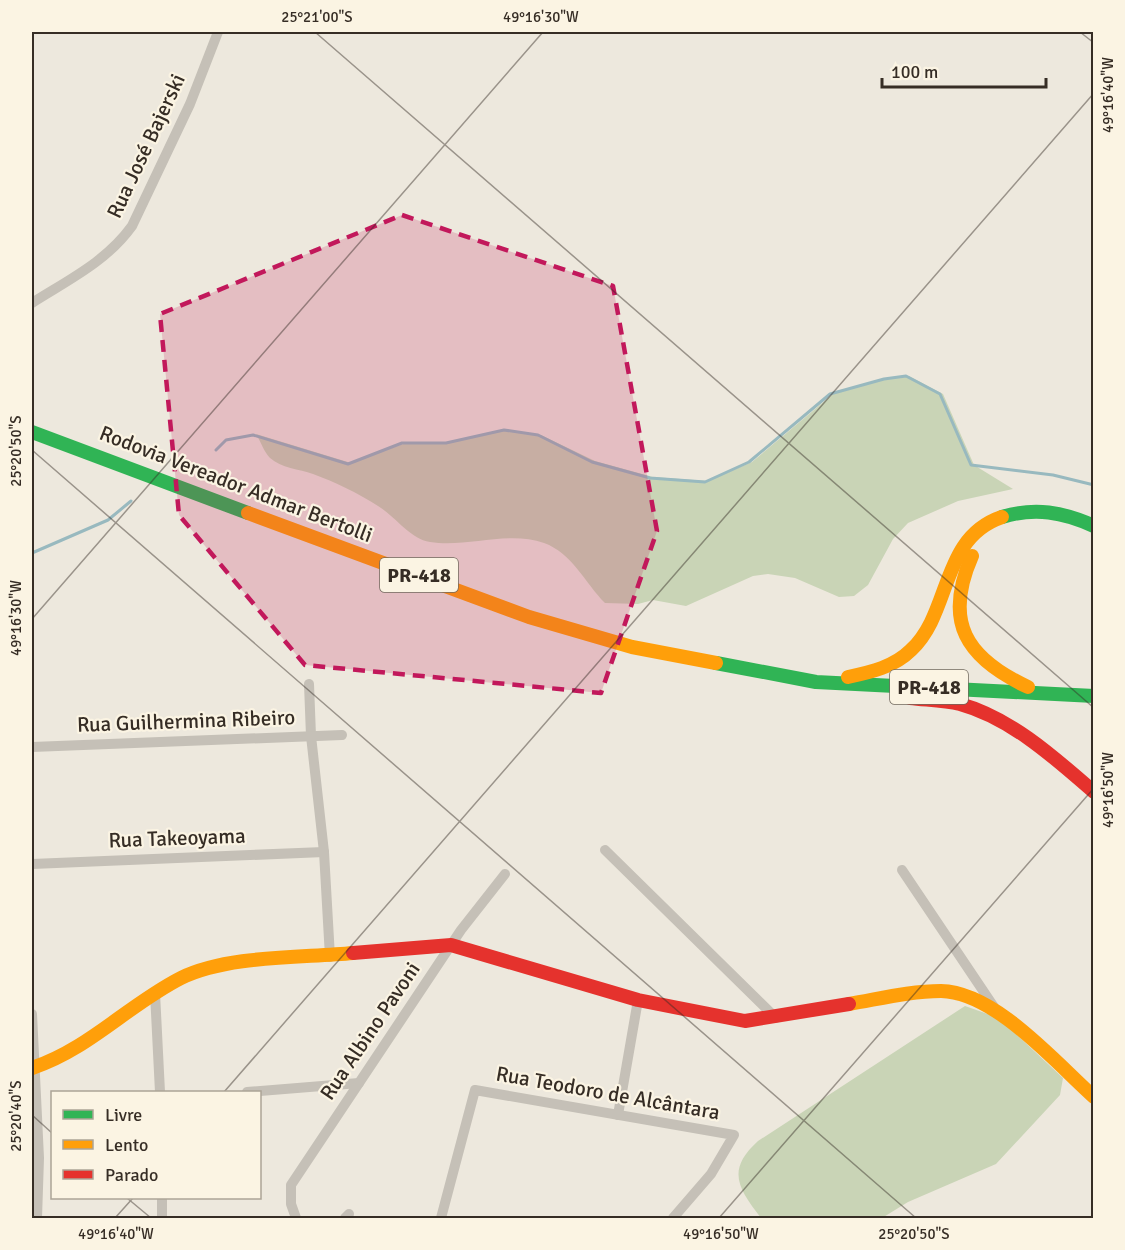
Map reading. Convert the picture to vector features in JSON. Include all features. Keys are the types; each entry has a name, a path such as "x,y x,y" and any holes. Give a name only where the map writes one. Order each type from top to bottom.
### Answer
{"main road":[{"name":"Rodovia Vereador Admar Bertolli","path":"32,432 529,617 632,647 816,682 1094,696"},
{"path":"816,682 883,669 904,657 918,643 933,616 955,559 970,539 992,521 1021,511 1050,510 1094,526"},
{"path":"1042,693 1007,679 985,664 968,645 957,614 957,591 963,572 975,550 996,532 1020,521 1049,522 1078,531 1094,539"},
{"path":"816,682 964,705 1014,729 1048,752 1094,792"},
{"path":"33,1068 102,1032 155,993 183,977 211,968 240,963 451,945 638,1000 745,1021 776,1018 911,993 942,991 967,995 996,1009 1094,1097"}],"street":[{"name":"Rua José Bajerski","path":"32,303 100,261 118,244 132,226 190,104 218,32"},
{"path":"309,684 311,736 324,852 330,957"},
{"name":"Rua Guilhermina Ribeiro","path":"32,747 342,735"},
{"path":"605,850 776,1018"},
{"name":"Rua Takeoyama","path":"32,864 324,852"},
{"path":"902,870 996,1009"},
{"name":"Rua Albino Pavoni","path":"296,1218 291,1203 291,1185 451,945 505,874"},
{"path":"155,993 160,1091"},
{"path":"618,1115 638,1000"},
{"path":"32,1014 39,1158 37,1218"},
{"path":"259,1091 359,1083"},
{"name":"Rua Teodoro de Alcântara","path":"441,1218 475,1089 734,1135 711,1174 673,1218"},
{"path":"162,1199 162,1218"}],"highlighted area":[{"path":"402,215 613,286 657,531 601,693 305,665 179,515 160,314"}],"green space":[{"path":"909,376 943,394 974,465 1013,489 958,501 908,523 893,539 868,585 854,596 839,597 795,578 768,574 753,576 686,606 653,600 638,604 605,603 563,554 544,543 516,538 458,543 423,540 409,532 384,510 354,492 321,477 274,461 266,453 256,434 351,463 406,443 449,442 507,430 541,435 595,461 653,477 708,481 752,462 833,394 887,378"},
{"path":"965,1006 999,1018 1063,1078 1060,1095 996,1164 908,1202 882,1218 761,1218 746,1197 739,1179 739,1170 748,1151 758,1141"}],"waterway":[{"path":"216,450 226,440 253,435 348,464 402,443 446,443 504,430 538,435 592,462 650,478 705,482 749,462 830,394 884,379 906,376 940,394 971,465 1053,475 1094,485"},
{"path":"32,553 108,520 131,501"}],"traffic: fast":[{"path":"32,432 248,513"},
{"path":"1002,517 1026,512 1049,512 1094,526"},
{"path":"716,663 816,682 1094,696"}],"traffic: slow":[{"path":"248,513 529,617 632,647 716,663"},
{"path":"848,677 890,665 911,650 924,634 934,616 957,558 967,541 982,527 1002,517"},
{"path":"972,556 960,600 961,619 966,635 975,650 989,664 1028,687"},
{"path":"32,1068 72,1050 162,989 181,978 200,971 242,961 353,953"},
{"path":"849,1004 918,992 941,991 961,994 982,1003 1023,1031 1094,1097"}],"traffic: jam":[{"path":"910,698 960,704 997,719 1032,740 1094,792"},
{"path":"353,953 451,945 638,1000 745,1021 849,1004"}]}
